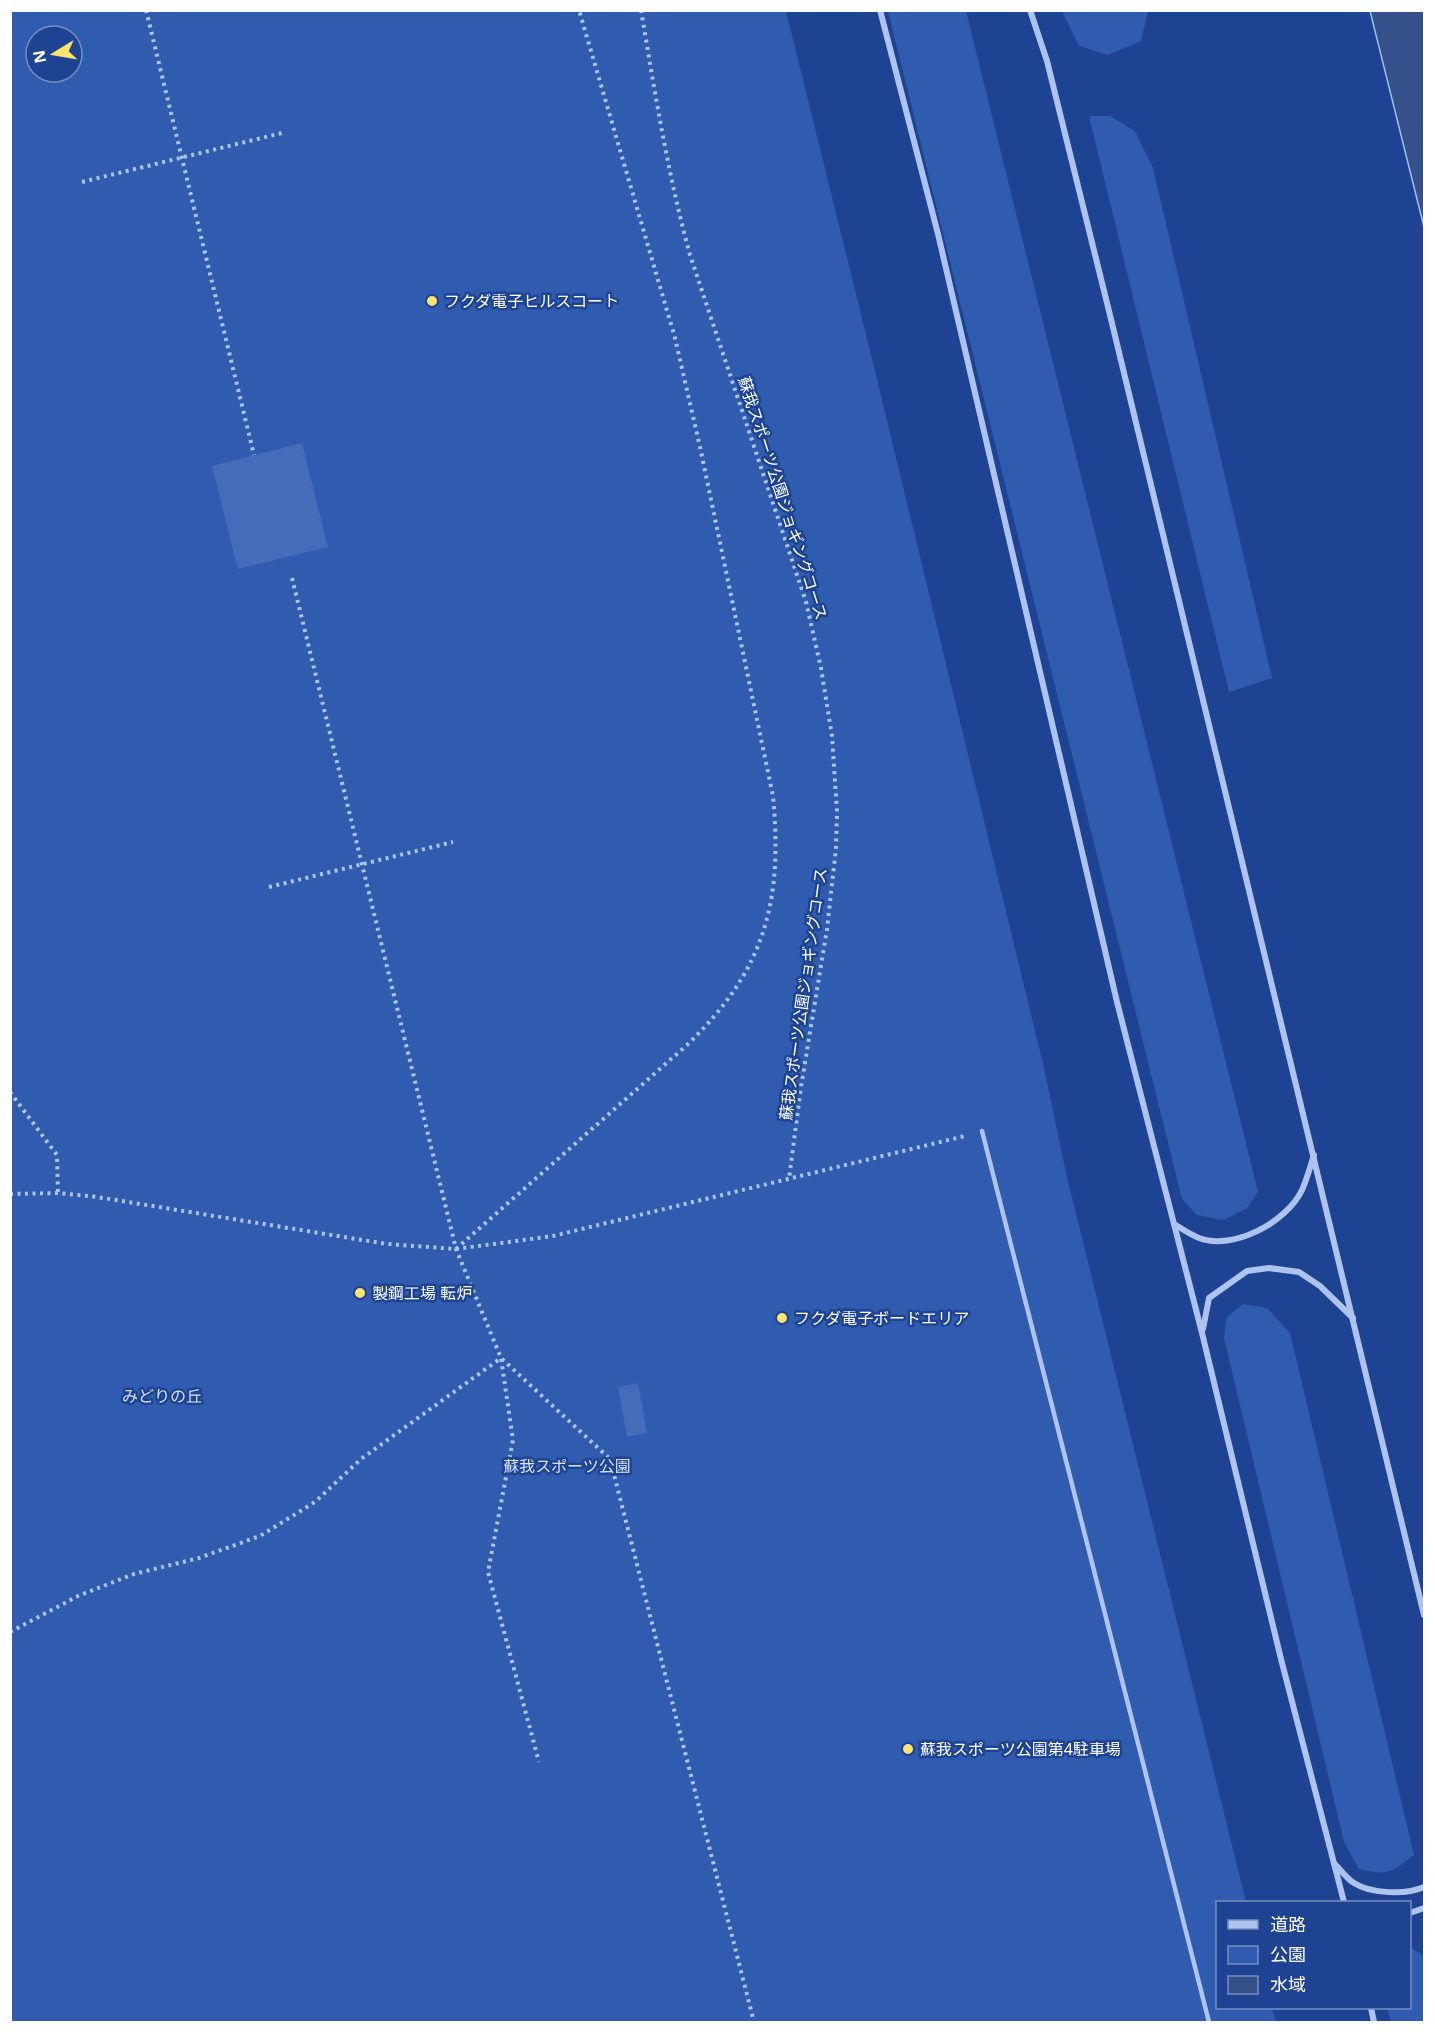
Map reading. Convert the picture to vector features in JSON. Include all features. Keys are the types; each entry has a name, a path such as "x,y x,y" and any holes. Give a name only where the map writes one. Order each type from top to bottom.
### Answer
{"street":[{"path":"880,10 938,234 1118,1002 1202,1333 1281,1659 1344,1901"},
{"path":"1030,10 1056,95 1425,1615"},
{"path":"1174,1224 1200,1239 1227,1242 1255,1233 1281,1216 1301,1192 1314,1155"},
{"path":"1202,1333 1209,1298 1247,1271 1269,1268 1299,1272 1320,1286 1353,1318"},
{"path":"1334,1863 1355,1884 1384,1893 1418,1890 1425,1887"}],"lane":[{"path":"982,1131 1209,2022"}],"path":[{"path":"146,10 254,455"},
{"path":"456,1249 687,1045 713,1018 737,985 756,949 764,932 774,889 776,844 772,795 700,447 667,307 579,10"},
{"name":"蘇我スポーツ公園ジョギングコース","path":"641,10 663,141 685,236 806,602 821,668 832,736 837,812 836,849 827,929 801,1087 789,1179"},
{"path":"82,182 282,132"},
{"path":"292,578 456,1249 501,1358 513,1440 488,1572 538,1762"},
{"path":"269,887 453,842"},
{"path":"10,1092 57,1155 58,1193"},
{"path":"10,1194 58,1193 97,1197 387,1244 456,1249 553,1236 982,1131"},
{"path":"10,1632 78,1596 134,1574 199,1558 260,1536 315,1502 361,1459 501,1358"},
{"path":"501,1358 610,1459 754,2022"}],"green space":[{"path":"1062,10 1148,11 1141,41 1108,55 1079,46"},
{"name":"蘇我スポーツ公園","path":"11,11 786,11 1044,1068 1066,1173 1246,1901 1216,1901 1216,2009 1272,2009 1276,2022 11,2022"},
{"path":"888,11 966,11 1258,1192 1247,1208 1223,1220 1197,1215 1182,1199"},
{"path":"1089,116 1110,116 1135,131 1153,168 1272,678 1229,692"},
{"path":"1243,1304 1267,1308 1290,1333 1414,1855 1389,1871 1359,1869 1344,1842 1224,1338 1226,1318"},
{"path":"1411,1948 1424,1956 1424,2022 1391,2022 1387,2009 1411,2009"}],"water":[{"path":"1370,11 1424,11 1424,227"}],"building":[{"path":"302,443 328,547 238,569 212,466"},
{"path":"638,1383 647,1433 627,1437 618,1387"}],"place":[{"name":"フクダ電子ヒルスコート","path":"432,301"},
{"name":"製鋼工場 転炉","path":"360,1293"},
{"name":"フクダ電子ボードエリア","path":"782,1318"},
{"name":"蘇我スポーツ公園第4駐車場","path":"908,1749"}],"park label":[{"name":"みどりの丘","path":"162,1396"}]}
